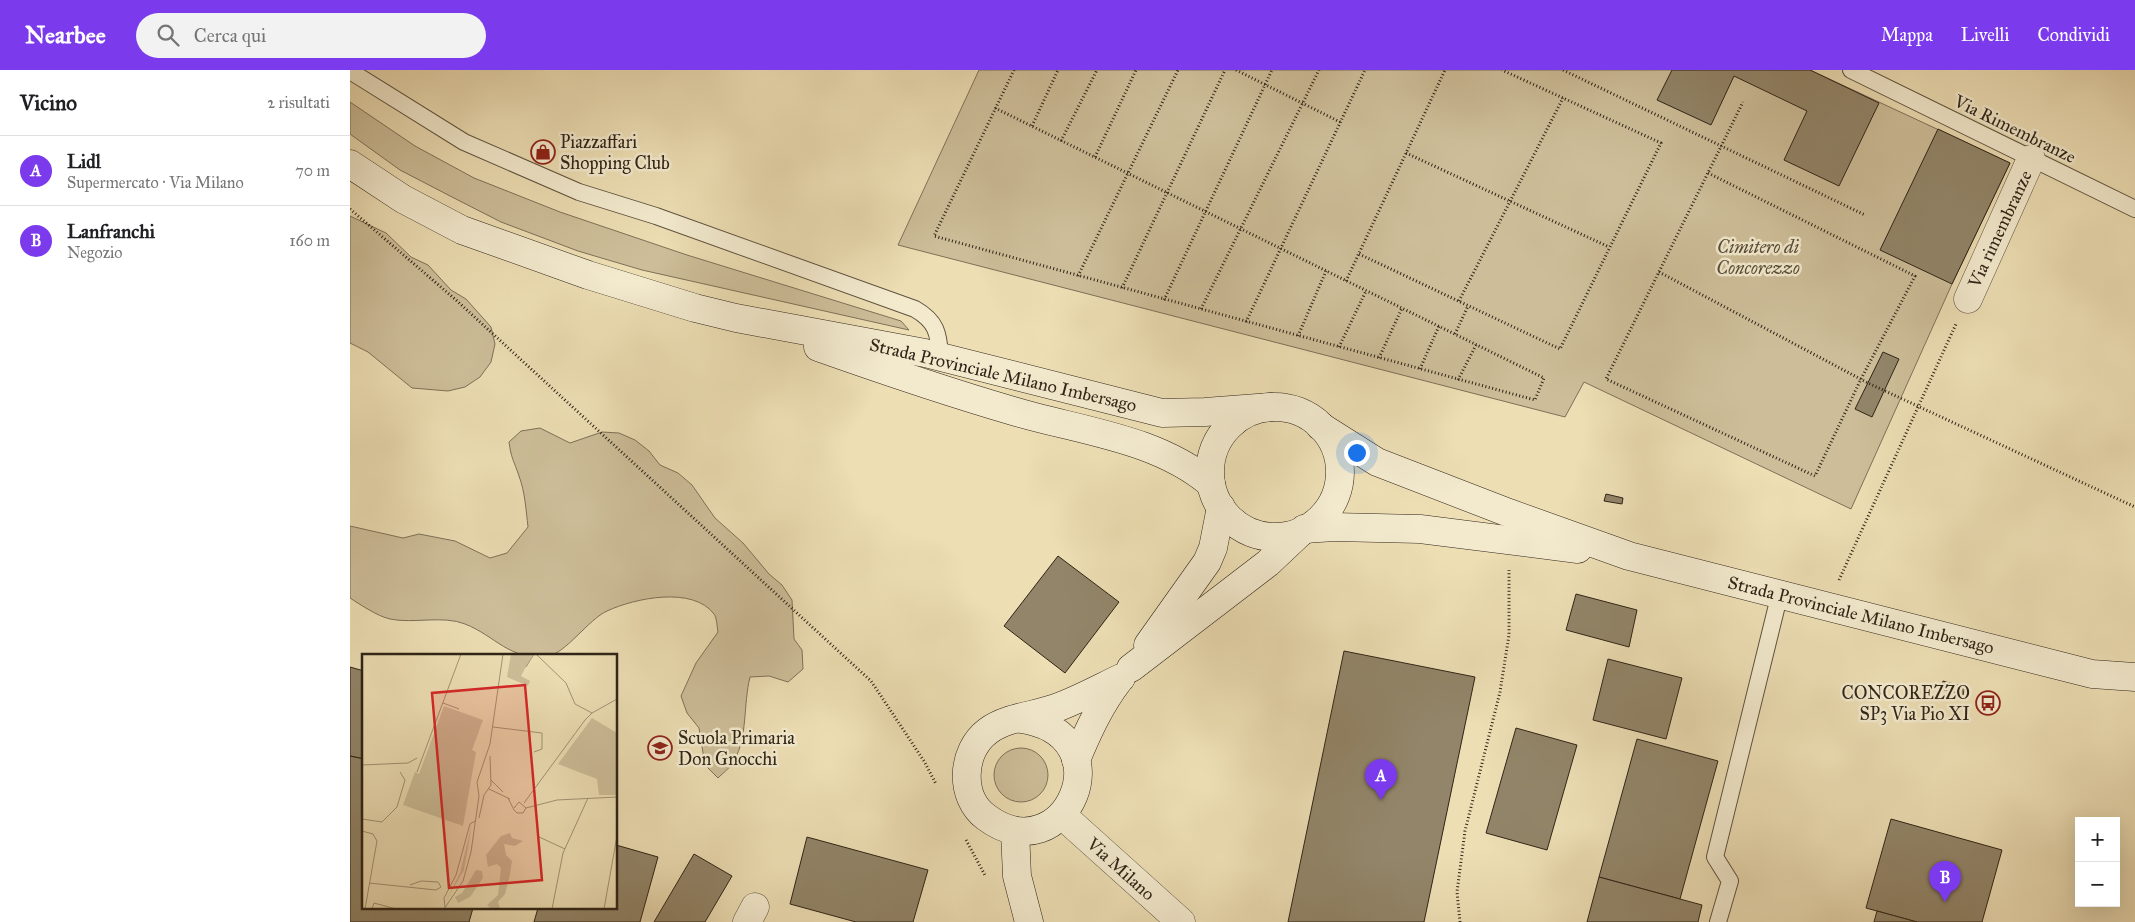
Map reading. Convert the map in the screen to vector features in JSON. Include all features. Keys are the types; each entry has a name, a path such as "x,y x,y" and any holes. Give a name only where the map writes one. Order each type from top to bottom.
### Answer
{"main road":[{"name":"Via rimembranze","path":"1968,299 2031,159"},
{"name":"Strada Provinciale Milano Imbersago","path":"350,164 403,200 478,236 660,298 736,318 940,356 1162,413 1271,407"},
{"name":"Strada Provinciale Milano Imbersago","path":"736,318 900,376 1014,412 1152,449 1183,464 1216,496"},
{"path":"1076,760 1103,700 1126,673 1207,562 1213,548 1216,496 1211,460 1220,436 1240,417 1255,410 1283,407 1298,411 1377,462 1629,556"},
{"path":"1021,719 1039,722 1056,730 1068,743 1076,760 1079,775 1077,789 1071,803 1062,815 1048,826 1032,831 1014,831 997,825 982,814 972,799 966,781 968,763 975,746 987,732 1003,722 1021,719 1056,708 1126,673 1268,563 1304,529 1317,521 1326,511 1338,485 1339,470 1337,454 1331,440 1320,426"},
{"path":"1216,496 1236,523 1255,534 1277,536 1304,529 1334,527 1420,529 1629,556"},
{"name":"Strada Provinciale Milano Imbersago","path":"1629,556 2092,674 2135,678"},
{"name":"Strada Provinciale Milano Imbersago","path":"2092,674 2135,698"},
{"name":"Via Milano","path":"1062,815 1181,922"},
{"path":"1014,831 1017,876 1029,922"}],"lane":[{"name":"Via Rimembranze","path":"1851,70 2135,209"},
{"path":"350,71 464,142 570,188 656,216 915,309 928,316 935,326 940,356"},
{"path":"1718,922 1730,882 1715,857 1780,593"}],"path":[{"path":"995,108 1544,378 1535,400 934,236 995,108 1014,70"},
{"path":"1032,126 1058,70"},
{"path":"1061,141 1096,70"},
{"path":"1095,157 1136,70"},
{"path":"1078,276 1178,70"},
{"path":"1122,288 1225,70"},
{"path":"1236,70 1340,122"},
{"path":"1164,300 1272,70"},
{"path":"1201,310 1319,70"},
{"path":"1246,322 1365,70"},
{"path":"1346,281 1444,70"},
{"path":"1359,254 1560,349 1661,143 1502,70"},
{"path":"1563,70 1865,215"},
{"path":"1459,301 1563,98"},
{"path":"1708,173 1915,276 1860,380 1815,476 1606,379 1743,102"},
{"path":"1406,153 1609,247"},
{"path":"350,209 456,300 871,681 924,761 938,786"},
{"path":"1298,336 1326,271"},
{"path":"1659,272 1860,380 2135,507"},
{"path":"1339,347 1366,291"},
{"path":"1828,606 1968,299"},
{"path":"1454,334 1468,306"},
{"path":"1379,358 1402,308"},
{"path":"1420,369 1439,326"},
{"path":"1458,380 1476,345"},
{"path":"1460,922 1457,892 1464,831 1500,692 1509,635 1509,567"},
{"path":"965,838 988,881"}],"green space":[{"name":"Cimitero di Concorezzo","path":"979,70 1810,70 2010,163 1952,284 1851,509 1584,382 1565,417 898,245"},
{"path":"350,102 415,146 474,178 560,212 687,255 901,321 909,330 642,270 578,251 501,222 400,170 350,134"},
{"path":"350,216 386,233 411,257 428,265 451,290 466,299 491,327 495,344 491,362 480,377 465,387 448,391 412,388 368,352 350,343"},
{"path":"540,428 570,443 602,432 619,433 635,440 649,451 660,465 678,473 692,485 715,518 743,543 769,574 782,585 792,600 794,639 802,650 803,669 788,682 769,676 750,677 743,731 738,751 733,763 718,778 705,765 699,728 687,713 681,696 696,663 718,632 715,616 705,605 678,597 663,597 633,602 600,615 555,654 520,654 476,629 456,621 408,621 385,618 350,598 350,526 403,538 419,534 455,541 490,558 507,553 528,527 523,488 509,442 521,431"},
{"path":"1016,748 1026,748 1036,752 1044,760 1048,775 1044,790 1036,798 1026,802 1016,802 1006,798 998,790 994,780 994,770 998,760 1006,752"}],"building":[{"path":"1672,70 1810,70 1879,103 1839,186 1784,160 1807,111 1734,76 1711,125 1657,100"},
{"path":"1938,129 2010,163 1952,284 1880,250"},
{"path":"1883,352 1899,359 1872,417 1855,409"},
{"path":"1606,494 1623,498 1622,504 1604,501"},
{"path":"1058,556 1119,602 1065,673 1004,626"},
{"path":"1576,594 1637,610 1629,647 1566,630"},
{"path":"1344,651 1475,677 1424,922 1288,922"},
{"path":"1608,659 1682,678 1666,739 1593,720"},
{"path":"350,667 362,670 362,759 350,756"},
{"path":"1943,681 1965,687 1963,695 1941,689"},
{"path":"1516,728 1577,745 1547,850 1486,833"},
{"path":"1637,739 1718,761 1680,899 1599,877"},
{"path":"350,756 362,759 362,910 472,910 469,922 350,922"},
{"path":"1891,819 2002,850 1982,922 1917,922 1866,908"},
{"path":"807,837 928,870 913,922 856,922 790,904"},
{"path":"618,846 658,857 640,922 534,922 537,910 618,910"},
{"path":"694,854 732,876 705,922 654,922"},
{"path":"1599,877 1702,905 1698,922 1587,922"},
{"path":"1877,911 1917,922 1874,922"}],"place":[{"name":"Piazzaffari Shopping Club","path":"543,152"},
{"name":"CONCOREZZO SP3 Via Pio XI","path":"1988,703"},
{"name":"Scuola Primaria Don Gnocchi","path":"660,748"},
{"name":"Lidl","path":"1381,800"},
{"name":"Lanfranchi","path":"1945,902"}]}
